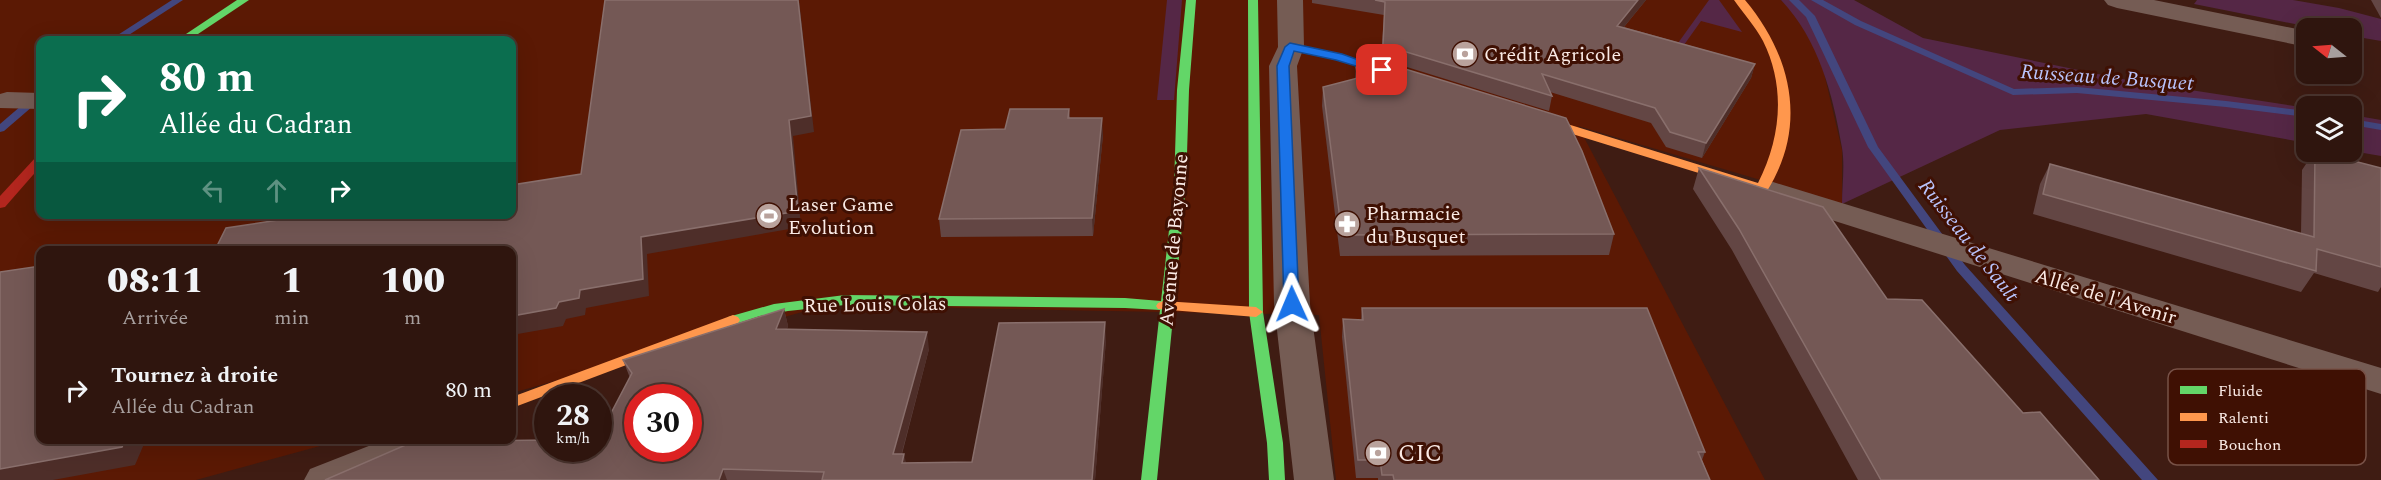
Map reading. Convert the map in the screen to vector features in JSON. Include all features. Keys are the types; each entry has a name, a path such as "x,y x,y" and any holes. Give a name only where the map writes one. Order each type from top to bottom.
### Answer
{"street":[{"path":"188,36 244,0"},
{"name":"Avenue de Bayonne","path":"1149,480 1180,186 1183,90 1191,0"},
{"path":"1253,0 1256,312 1275,443 1277,480"},
{"path":"1290,0 1290,47 1283,66 1292,304 1314,480"},
{"path":"1519,113 1762,188 1772,172 1786,124 1785,91 1775,57 1756,17 1738,0"},
{"path":"2117,0 2296,37"},
{"path":"1290,47 1338,57 1429,85"},
{"path":"7,101 36,101"},
{"path":"0,204 36,164"},
{"name":"Allée de l'Avenir","path":"1762,188 2342,369"},
{"name":"Rue Louis Colas","path":"516,401 748,314 804,304 844,300 1125,303 1256,312"},
{"name":"Allée de l'Avenir","path":"2366,376 2381,381"},
{"path":"324,480 413,444"}],"shaded area":[{"path":"0,0 1781,0 1796,15 1821,60 1842,150 1842,204 1578,126 1765,480 1336,480 1319,315 955,308 845,300 544,384 534,384 534,387 516,392 516,246 36,246 36,444 327,444 196,480 0,480"},
{"path":"1167,0 1182,0 1174,100 1157,100"},
{"path":"1709,0 1719,0 1742,32 1701,21 1679,52 1673,50"},
{"path":"1781,0 1854,0 1923,38 2132,81 2296,106 2296,141 2146,114 2000,130 1842,204 1843,155 1829,88 1815,50"},
{"path":"2197,0 2293,0 2339,8 2381,19 2381,41 2362,38 2362,18 2296,18 2296,24 2194,4"},
{"path":"2362,117 2381,120 2381,156 2362,153"}],"building":[{"path":"605,0 798,0 811,116 789,120 798,211 641,237 643,279 580,290 579,298 559,302 556,308 516,315 516,246 217,246 226,228 284,219 516,219 516,184 581,174"},
{"path":"1375,0 1638,0 1617,26 1755,64 1706,143 1670,132 1655,108 1542,74 1552,96 1383,45 1385,2"},
{"path":"1382,62 1566,118 1582,151 1614,234 1342,235 1323,87 1358,78 1356,67 1382,66"},
{"path":"1010,109 1069,109 1068,118 1102,118 1092,218 939,219 961,130 1005,129"},
{"path":"2315,162 2358,162 2381,168 2381,267 2317,249 2316,271 2043,194 2050,164 2314,237"},
{"path":"1699,168 1823,207 1887,299 1922,300 2023,413 2040,412 2099,480 1881,480 1739,229"},
{"path":"36,267 36,444 123,444 122,447 0,469 0,272"},
{"path":"1362,308 1647,308 1705,452 1698,452 1710,480 1394,480 1393,475 1382,475 1380,460 1358,460 1343,319 1363,320"},
{"path":"784,309 776,329 927,332 893,454 904,454 902,463 972,462 999,323 1105,322 1092,480 822,480 824,472 723,469 719,480 325,480 408,444 516,444 516,440 534,440 534,462 612,462 612,411 624,388 624,462 702,462 702,384 626,384 632,373 623,360"}],"waterway":[{"path":"121,36 178,0"},
{"name":"Ruisseau de Sault","path":"1794,0 1810,16 1873,147 1961,268 2151,480"},
{"name":"Ruisseau de Busquet","path":"1816,0 1858,23 2013,92 2077,90 2296,113"},
{"path":"0,129 36,98"},
{"name":"Ruisseau de Busquet","path":"2362,124 2381,127"}],"traffic: fast":[{"path":"188,36 244,0"},
{"path":"1149,480 1180,186 1183,90 1191,0"},
{"path":"1253,0 1256,312 1275,443 1277,480"},
{"path":"1291,47 1338,57 1410,79"},
{"path":"733,320 774,309 845,300 1125,303 1163,306"}],"traffic: slow":[{"path":"1531,117 1762,188 1774,164 1781,140 1785,115 1784,90 1769,42 1756,20 1739,0"},
{"path":"1163,306 1256,312"},
{"path":"516,401 733,320"}],"traffic: jam":[{"path":"0,204 36,164"}],"place":[{"name":"Crédit Agricole","path":"1465,54"},
{"name":"Laser Game Evolution","path":"769,216"},
{"name":"Pharmacie du Busquet","path":"1347,224"},
{"name":"CIC","path":"1378,453"}],"route":[{"path":"1292,304 1283,66 1290,47 1312,50 1382,70"}]}
